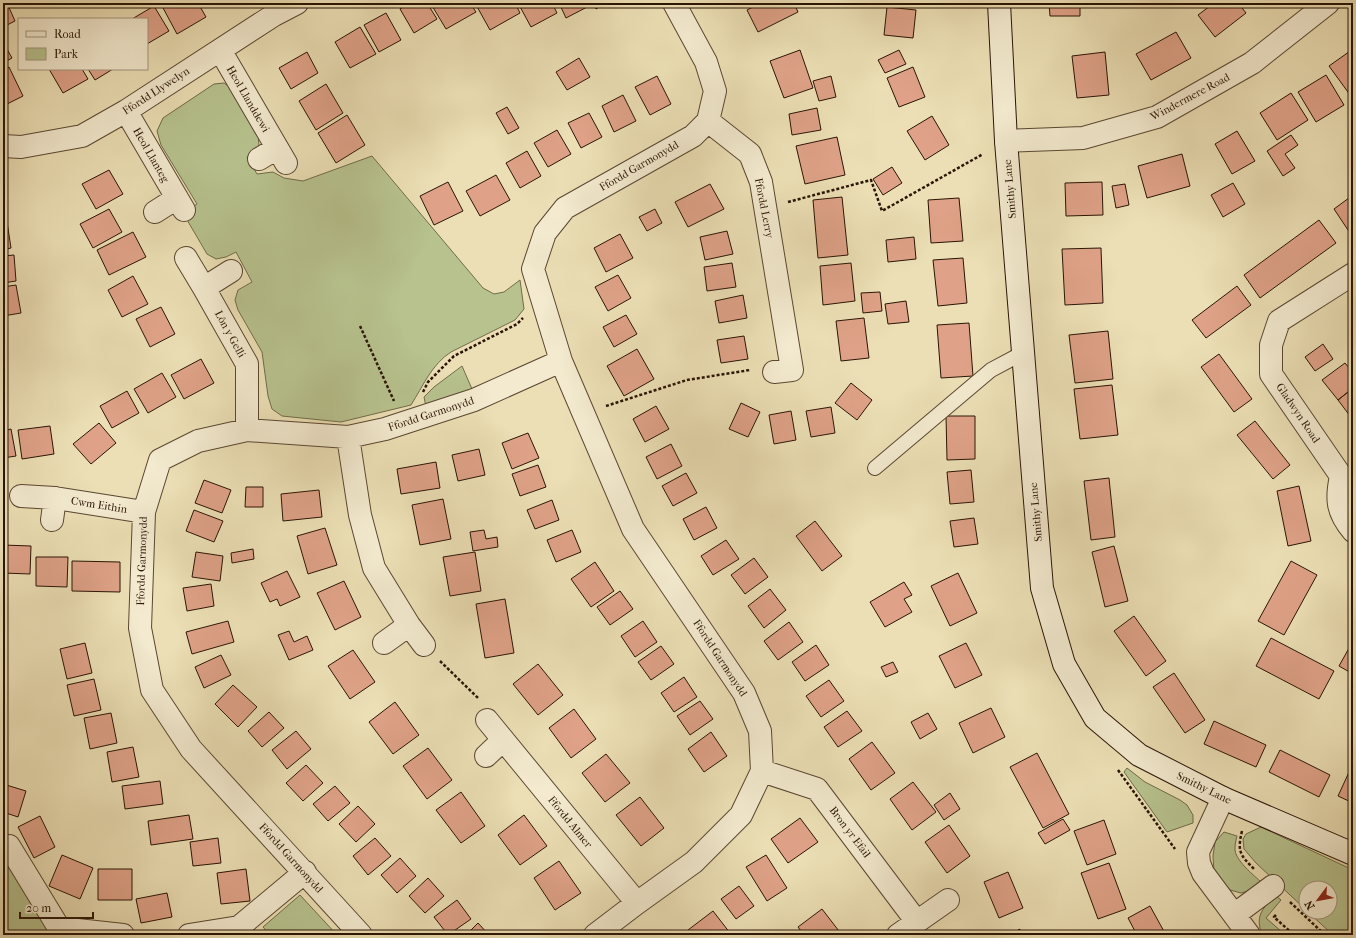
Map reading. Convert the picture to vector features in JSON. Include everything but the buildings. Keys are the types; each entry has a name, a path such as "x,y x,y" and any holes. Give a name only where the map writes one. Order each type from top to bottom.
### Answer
{"street":[{"name":"Ffordd Llywelyn","path":"3,146 21,147 82,136 126,111 220,50 271,9 297,3"},
{"path":"674,3 706,62 715,92 708,121"},
{"name":"Smithy Lane","path":"999,3 1006,141 1042,588 1064,664 1096,718 1139,755 1223,798 1353,854"},
{"name":"Windermere Road","path":"1006,141 1083,138 1157,117 1252,63 1328,3"},
{"name":"Heol Llanddewi","path":"220,50 274,157"},
{"name":"Heol Llanteg","path":"126,111 180,204 155,212"},
{"name":"Ffordd Lerry","path":"708,121 750,154 760,182 792,370"},
{"name":"Ffordd Garmonydd","path":"595,935 694,862 741,815 762,771 760,731 744,693 633,529 561,361 533,269 545,232 565,208 692,136 708,121"},
{"name":"Lôn y Gelli","path":"186,258 247,364 247,430"},
{"path":"204,288 231,271"},
{"name":"Gladwyn Road","path":"1353,274 1279,321 1271,344 1271,374 1347,481 1338,493 1340,509 1353,531"},
{"name":"Ffordd Garmonydd","path":"361,935 191,749 152,690 140,628 144,512 160,460 198,441 247,430 348,437 385,429 474,400 561,361"},
{"path":"348,437 360,515 374,568 409,625 424,645"},
{"name":"Cwm Eithin","path":"22,496 55,498 144,512"},
{"name":"Cwm Eithin","path":"52,520 55,498"},
{"path":"384,642 409,625"},
{"name":"Ffordd Almer","path":"487,720 637,903"},
{"path":"486,756 503,740"},
{"name":"Bron yr Efail","path":"762,771 817,789 917,922"},
{"path":"1223,798 1198,852 1199,863 1203,873 1249,935"},
{"path":"9,846 59,928 123,935"},
{"path":"189,935 239,926 304,872"},
{"path":"1234,915 1273,886"},
{"path":"898,935 948,900"}],"lane":[{"path":"875,468 991,370 1023,353"}],"path":[{"path":"765,208 871,180 882,211 1006,141"},
{"path":"404,423 428,382 454,356 517,324 532,309 539,287"},
{"path":"360,326 404,423"},
{"path":"584,414 687,380 773,366 792,370"},
{"path":"424,645 487,708 487,720"},
{"path":"1118,769 1187,865 1203,873"},
{"path":"1279,911 1274,917 1294,935"}],"green space":[{"path":"224,83 231,88 258,130 259,147 247,157 257,174 273,172 284,178 303,181 372,156 483,288 494,294 504,292 520,280 524,309 515,320 444,357 428,376 411,405 341,422 282,416 272,409 268,396 262,352 238,310 235,300 238,290 252,282 236,252 226,257 216,259 207,254 183,213 197,204 161,145 157,131 163,118 214,84"},
{"path":"462,366 472,389 426,407 424,397 434,387"},
{"path":"1127,768 1145,782 1187,805 1193,815 1193,823 1167,832 1124,772"},
{"path":"1261,827 1353,870 1353,935 1333,935 1317,920 1338,920 1338,880 1298,880 1298,902 1256,863 1244,849 1243,839 1246,834"},
{"path":"1224,832 1237,836 1235,848 1238,857 1245,867 1262,883 1252,890 1241,893 1230,890 1220,883 1214,872 1213,856 1215,842"},
{"path":"3,857 45,924 49,935 3,935"},
{"path":"300,895 337,935 270,935 263,927"},
{"path":"1275,895 1281,900 1266,918 1282,932 1284,930 1289,935 1262,935 1259,922 1261,913"}]}
